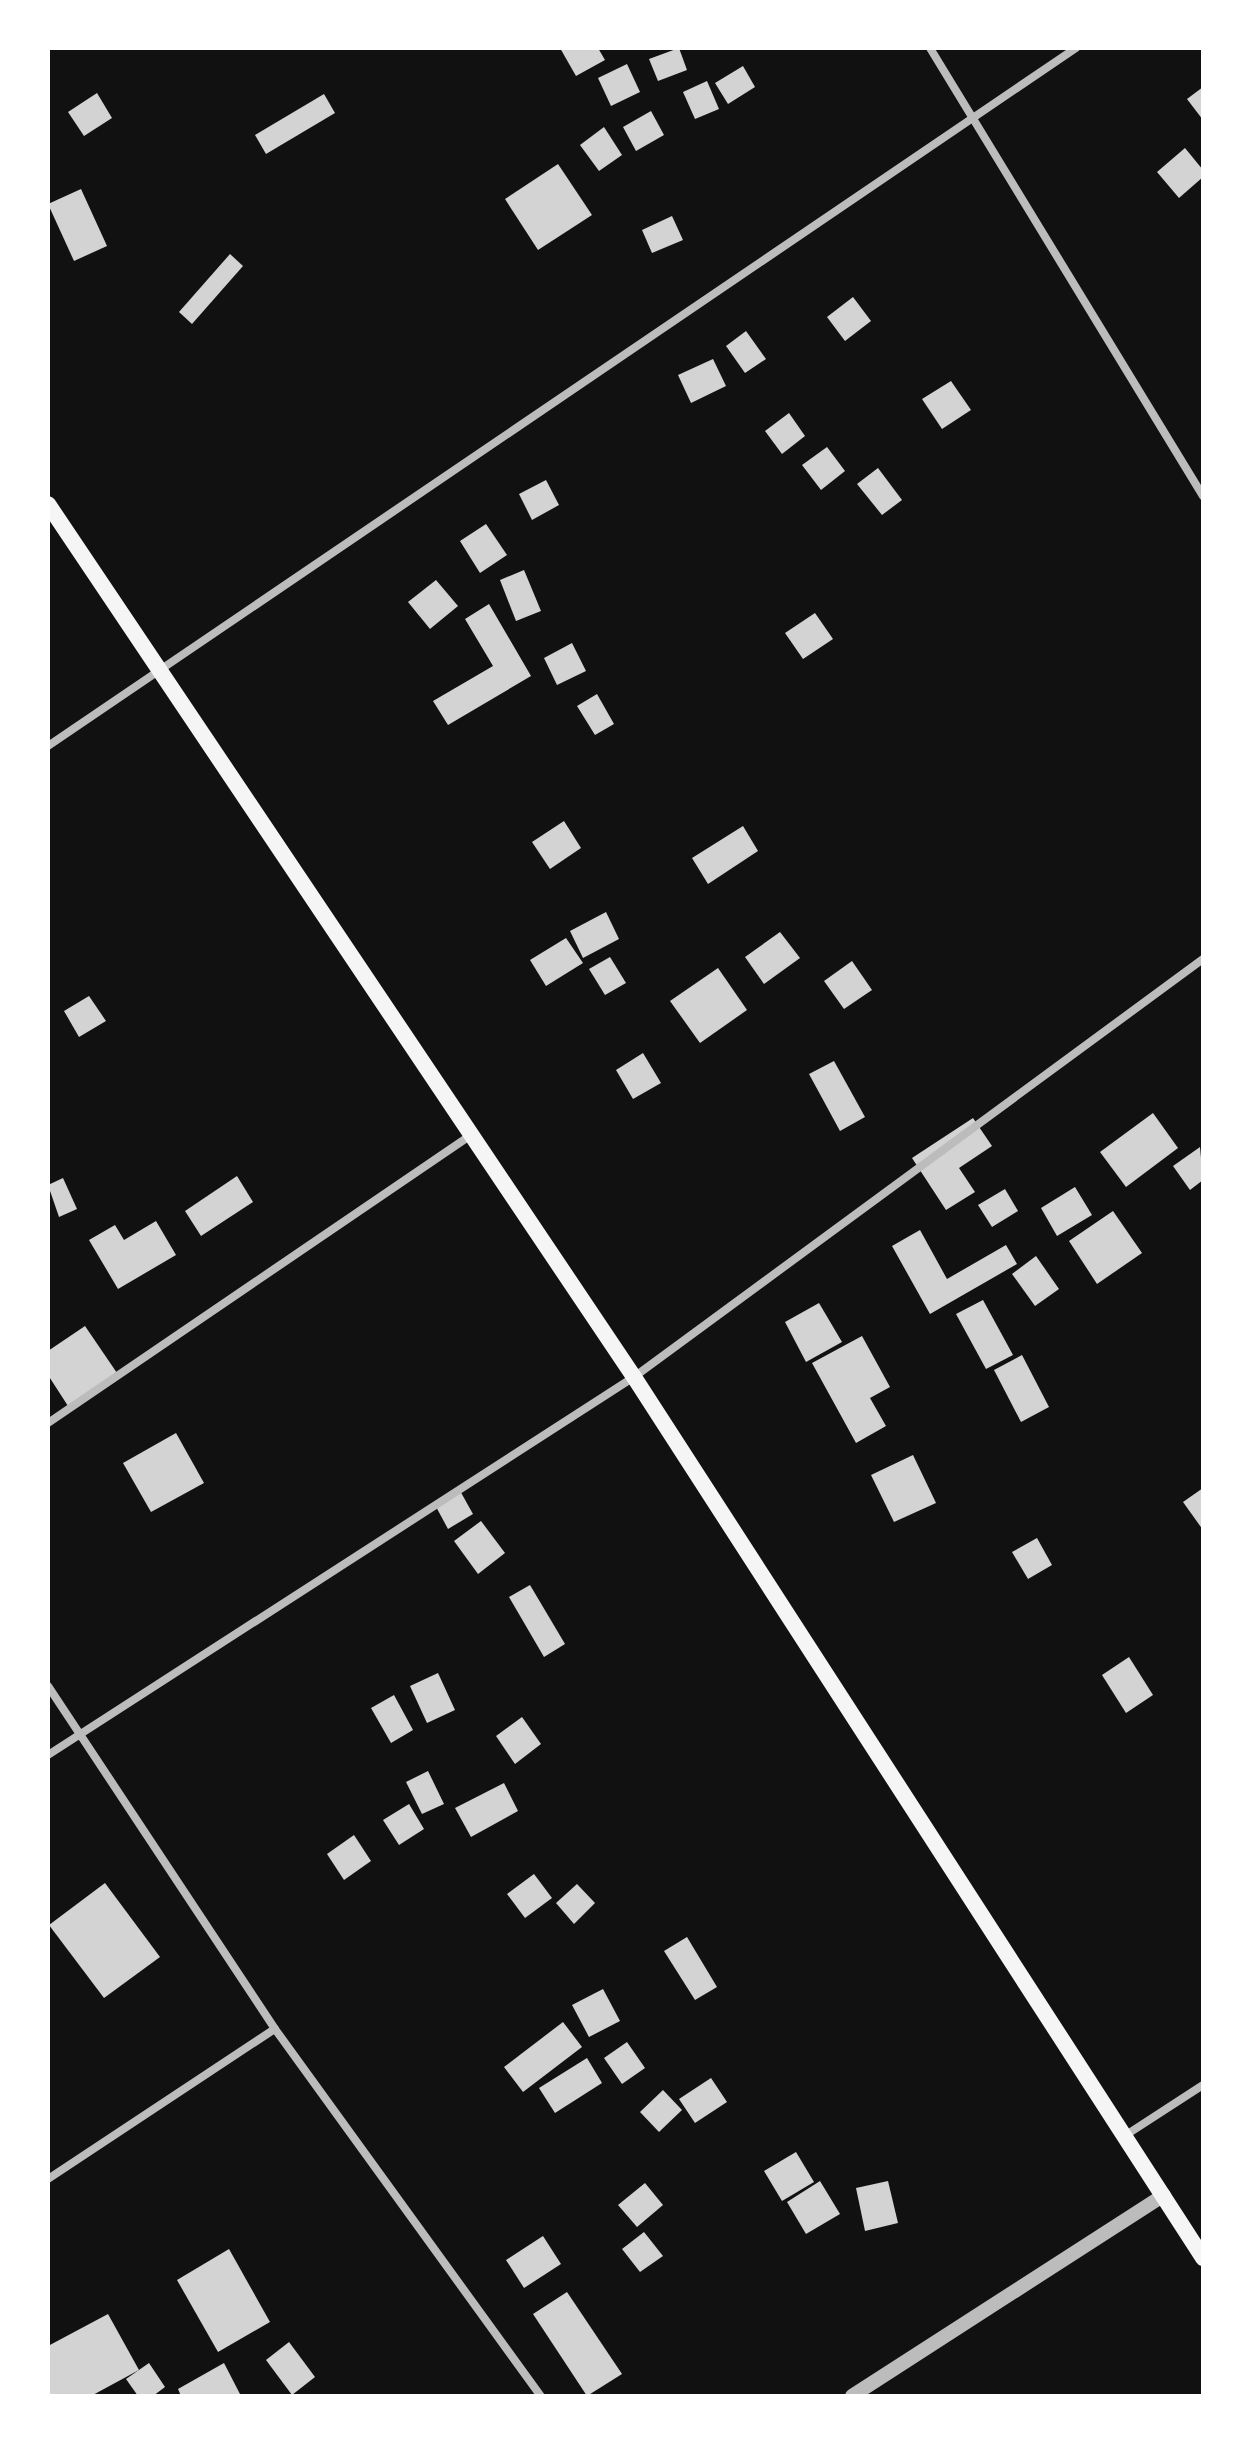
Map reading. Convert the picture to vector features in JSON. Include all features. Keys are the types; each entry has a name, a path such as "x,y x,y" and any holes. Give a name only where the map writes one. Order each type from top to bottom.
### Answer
{"main road":[{"path":"48,504 634,1377 1203,2258"}],"street":[{"path":"930,48 1203,496"},
{"path":"48,746 1076,48"},
{"path":"48,1755 634,1377 1203,959"},
{"path":"48,1423 471,1135"},
{"path":"48,1686 275,2029 541,2396"},
{"path":"48,2179 275,2029"},
{"path":"1126,2135 1203,2085"},
{"path":"852,2396 1164,2195"}],"building":[{"path":"560,48 598,48 605,60 576,76"},
{"path":"679,48 687,70 658,81 649,59"},
{"path":"627,64 640,92 611,106 598,78"},
{"path":"743,66 755,87 728,104 715,83"},
{"path":"707,81 719,109 695,119 683,92"},
{"path":"1203,87 1203,120 1187,99"},
{"path":"97,93 112,118 84,136 68,112"},
{"path":"324,94 335,113 266,154 255,135"},
{"path":"651,111 664,135 636,151 623,127"},
{"path":"604,127 622,155 599,171 580,145"},
{"path":"1185,148 1203,170 1203,177 1179,198 1157,172"},
{"path":"558,164 592,215 538,250 505,199"},
{"path":"81,189 107,246 74,261 48,204"},
{"path":"672,216 683,240 652,253 642,230"},
{"path":"230,254 243,266 192,324 179,312"},
{"path":"853,297 871,321 845,341 827,317"},
{"path":"746,331 766,359 745,373 726,346"},
{"path":"713,359 726,386 691,403 678,375"},
{"path":"951,381 971,410 942,429 922,399"},
{"path":"789,413 805,436 782,454 765,431"},
{"path":"827,447 845,471 821,490 802,465"},
{"path":"878,468 902,500 882,515 857,484"},
{"path":"546,480 559,505 532,520 519,494"},
{"path":"486,524 507,555 480,573 460,541"},
{"path":"524,570 541,611 516,621 500,580"},
{"path":"436,580 458,606 430,629 408,602"},
{"path":"489,604 531,676 448,725 433,701 493,666 465,619"},
{"path":"815,613 833,639 803,659 785,633"},
{"path":"572,643 586,671 557,685 544,658"},
{"path":"597,694 614,724 595,735 577,706"},
{"path":"564,821 581,848 550,869 532,842"},
{"path":"743,826 758,851 708,884 692,858"},
{"path":"606,912 619,939 583,958 570,931"},
{"path":"780,932 800,958 764,984 745,957"},
{"path":"566,938 583,963 546,986 530,960"},
{"path":"610,957 626,983 605,995 589,969"},
{"path":"852,961 872,990 844,1009 824,981"},
{"path":"718,968 747,1010 700,1043 670,1001"},
{"path":"89,996 106,1021 79,1037 64,1011"},
{"path":"643,1053 661,1083 633,1099 616,1070"},
{"path":"834,1061 865,1117 840,1131 809,1074"},
{"path":"1153,1113 1178,1148 1126,1187 1100,1152"},
{"path":"973,1118 992,1146 959,1168 975,1192 946,1210 912,1158"},
{"path":"1200,1147 1203,1180 1190,1190 1173,1166"},
{"path":"237,1176 253,1202 201,1236 185,1211"},
{"path":"63,1178 77,1209 59,1217 48,1185"},
{"path":"1075,1187 1092,1215 1057,1236 1041,1208"},
{"path":"1005,1189 1018,1211 992,1227 978,1205"},
{"path":"1113,1211 1142,1253 1097,1284 1069,1241"},
{"path":"156,1221 176,1255 118,1289 89,1240 115,1225 124,1240"},
{"path":"920,1230 947,1279 1006,1245 1017,1264 930,1314 892,1246"},
{"path":"1036,1256 1059,1289 1035,1306 1012,1274"},
{"path":"983,1300 1013,1355 986,1369 956,1314"},
{"path":"819,1303 842,1342 806,1362 785,1322"},
{"path":"85,1326 117,1373 68,1406 48,1375 48,1351"},
{"path":"862,1336 890,1387 870,1398 886,1426 856,1443 812,1363"},
{"path":"1022,1355 1049,1407 1021,1422 994,1370"},
{"path":"176,1433 204,1483 151,1512 123,1463"},
{"path":"913,1455 936,1503 894,1522 871,1475"},
{"path":"1203,1488 1203,1530 1183,1502"},
{"path":"459,1489 473,1514 448,1529 434,1503"},
{"path":"481,1521 505,1553 478,1574 454,1541"},
{"path":"1037,1538 1052,1565 1028,1579 1012,1552"},
{"path":"530,1585 565,1644 544,1657 509,1597"},
{"path":"1129,1657 1153,1695 1126,1713 1102,1675"},
{"path":"438,1673 455,1710 427,1723 410,1686"},
{"path":"394,1695 413,1730 391,1743 371,1708"},
{"path":"522,1717 541,1744 515,1764 496,1736"},
{"path":"428,1771 444,1804 422,1814 406,1782"},
{"path":"504,1783 518,1811 471,1837 455,1808"},
{"path":"409,1804 424,1829 399,1845 383,1820"},
{"path":"354,1835 371,1861 344,1880 327,1854"},
{"path":"534,1874 552,1898 525,1918 507,1894"},
{"path":"105,1883 160,1957 104,1998 49,1925"},
{"path":"577,1884 595,1903 574,1924 556,1903"},
{"path":"687,1937 717,1987 695,2000 664,1951"},
{"path":"603,1989 620,2021 589,2037 572,2005"},
{"path":"563,2022 582,2047 523,2092 504,2067"},
{"path":"627,2042 645,2068 622,2084 604,2058"},
{"path":"587,2058 602,2083 555,2113 539,2088"},
{"path":"711,2078 727,2102 695,2123 679,2099"},
{"path":"663,2090 682,2110 659,2132 640,2112"},
{"path":"796,2152 814,2182 782,2201 764,2171"},
{"path":"820,2181 840,2214 806,2234 787,2202"},
{"path":"888,2181 898,2223 865,2231 856,2188"},
{"path":"645,2183 663,2205 637,2227 618,2205"},
{"path":"644,2232 663,2256 640,2272 622,2249"},
{"path":"543,2236 561,2264 524,2288 506,2260"},
{"path":"229,2249 270,2322 218,2352 177,2280"},
{"path":"567,2292 622,2374 587,2396 533,2314"},
{"path":"108,2314 139,2370 91,2396 48,2396 48,2346"},
{"path":"289,2342 315,2377 292,2395 266,2360"},
{"path":"149,2363 165,2387 153,2396 138,2396 126,2379"},
{"path":"224,2363 241,2396 181,2396 178,2389"}]}
